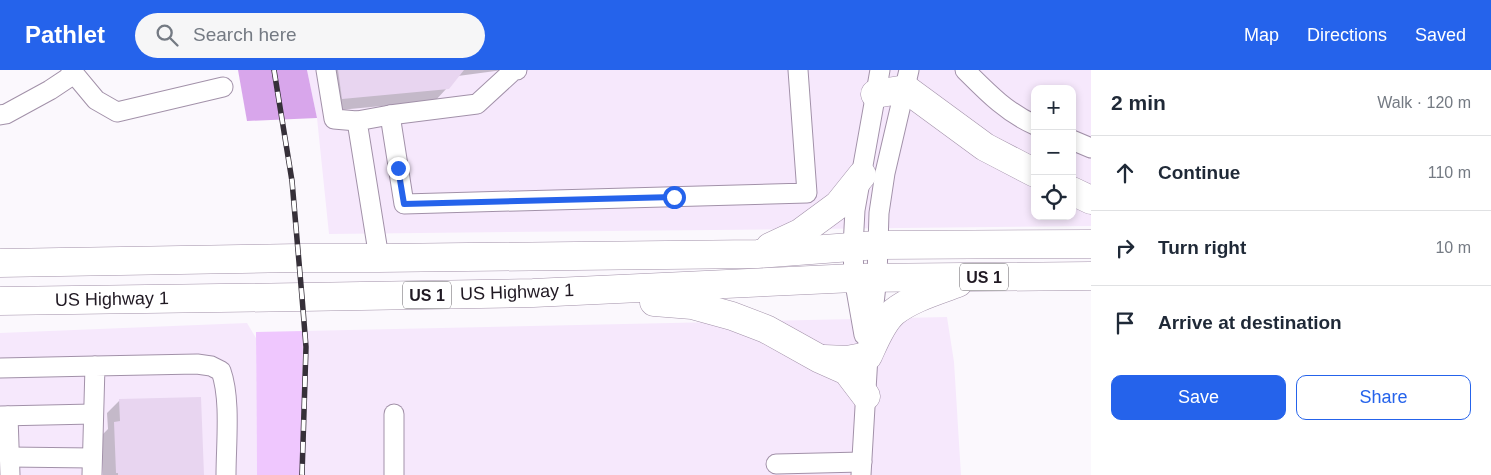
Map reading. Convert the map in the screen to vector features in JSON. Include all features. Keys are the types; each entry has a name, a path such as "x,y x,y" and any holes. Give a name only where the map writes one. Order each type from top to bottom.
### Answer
{"highway":[{"path":"878,82 907,79 985,147 1031,171"},
{"path":"757,254 800,234 838,205 862,176"},
{"path":"1076,193 1091,200"},
{"name":"US 1","path":"0,263 757,254 865,246 1091,244"},
{"name":"US 1","path":"866,278 1091,276"},
{"path":"820,359 847,360 868,356 879,333 893,313 917,299 974,277"},
{"name":"US Highway 1","path":"0,301 533,293 866,278"},
{"path":"533,293 692,304 732,316 766,329 820,359 847,371 866,396"}],"street":[{"path":"326,70 334,119 356,121 478,104 514,70 517,70"},
{"path":"390,115 404,204 807,194 798,70"},
{"path":"965,70 1003,106 1031,123"},
{"path":"0,116 50,90 72,72 96,100 117,112 223,87"},
{"path":"866,278 865,246 879,213 885,174 907,79"},
{"path":"776,464 862,469 868,356 866,278 865,246 855,210 878,82"},
{"path":"356,121 379,258"},
{"path":"1076,142 1091,148"},
{"path":"0,368 197,364 211,366 220,371 225,383 226,475"},
{"path":"93,414 4,416 9,466 92,467 95,366"},
{"path":"394,414 394,475"}],"shaded area":[{"path":"238,70 307,70 317,118 247,121"},
{"path":"307,70 1091,70 1091,226 329,234 317,118"},
{"path":"947,317 954,362 961,475 302,475 303,331"},
{"path":"247,323 256,338 257,475 0,475 0,333"},
{"path":"303,331 302,475 257,475 256,332"}],"building":[{"path":"338,70 464,70 449,89 342,99"},
{"path":"201,397 204,475 118,475 116,473 114,422 120,421 119,399"}],"railway":[{"path":"274,70 292,181 306,347 302,475"}],"route":[{"path":"398,168 404,204 674,197"}]}
